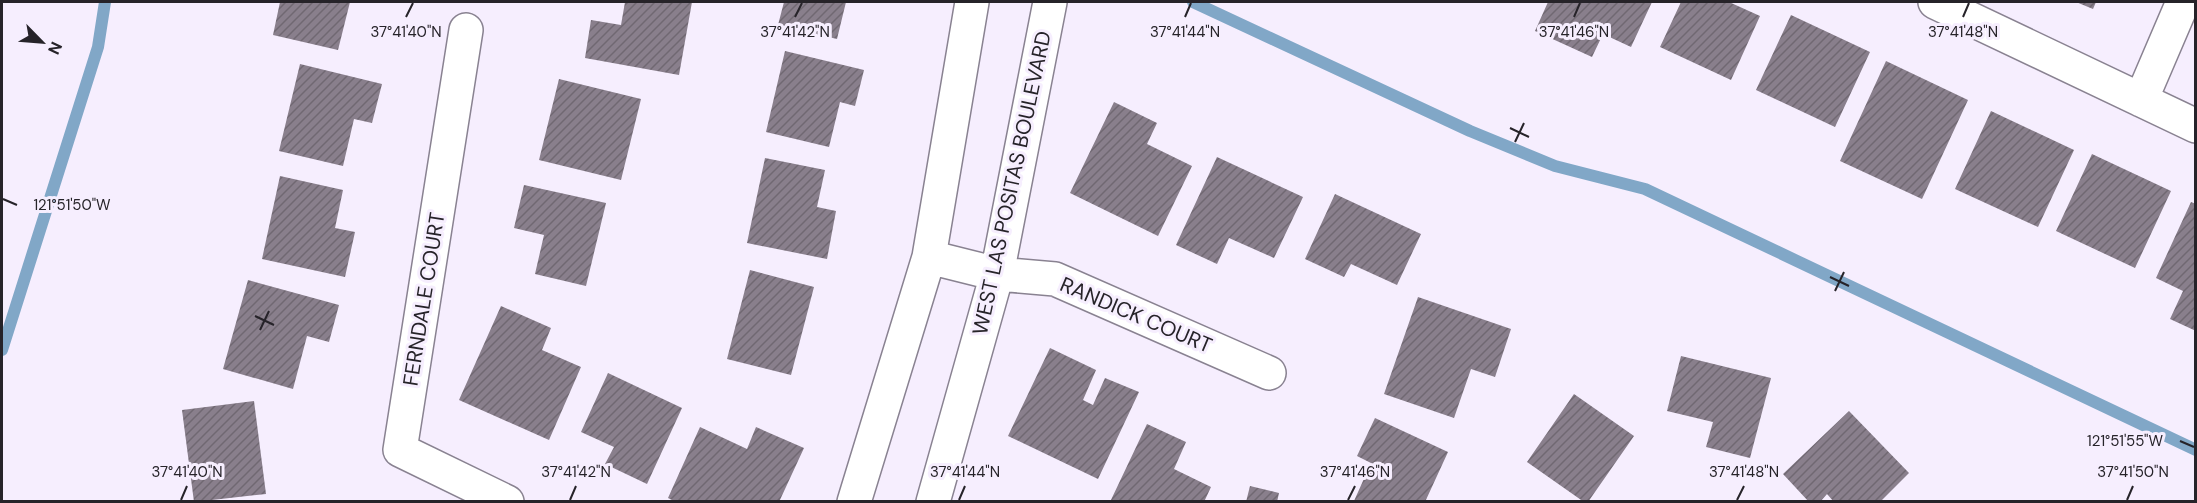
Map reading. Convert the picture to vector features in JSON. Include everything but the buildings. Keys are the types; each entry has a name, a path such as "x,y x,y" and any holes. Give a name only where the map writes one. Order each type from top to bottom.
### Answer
{"street":[{"path":"854,501 929,257 972,2"},
{"name":"WEST LAS POSITAS BOULEVARD","path":"933,501 998,274 1050,2"},
{"path":"1935,2 2196,126"},
{"path":"2141,99 2183,2"},
{"name":"FERNDALE COURT","path":"466,30 400,450 507,501"},
{"name":"RANDICK COURT","path":"929,257 998,274 1055,279 1269,373"}],"waterway":[{"path":"2,350 98,47 105,2"},
{"path":"1193,2 1470,131 1555,166 1645,189 2196,450"}]}
